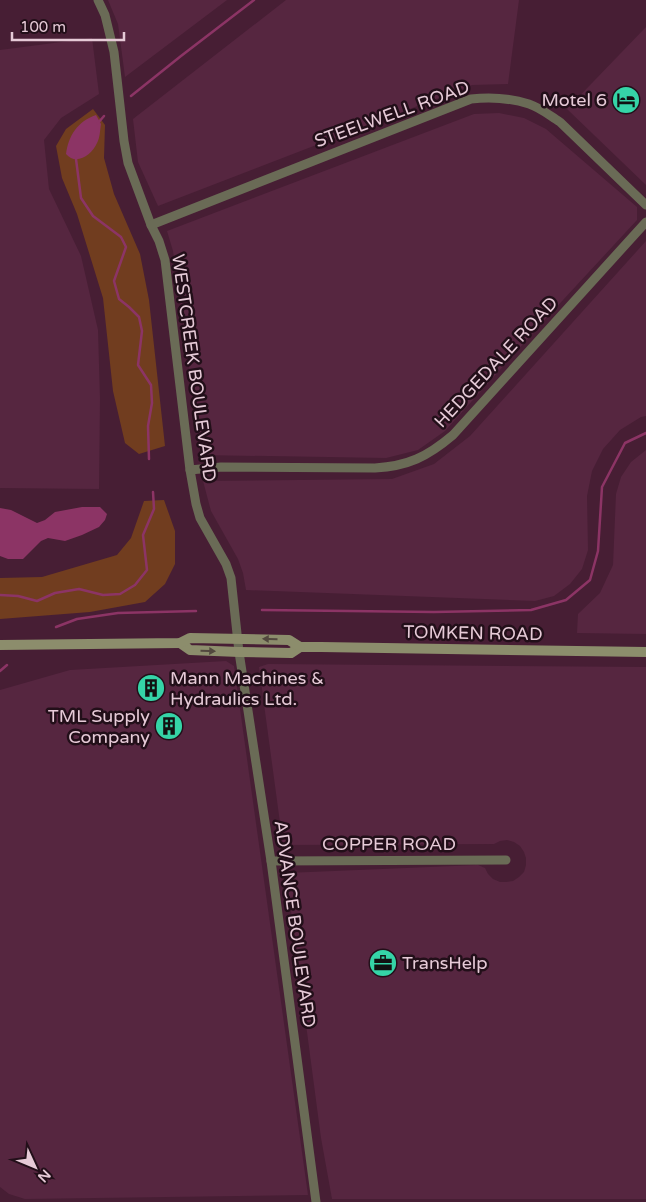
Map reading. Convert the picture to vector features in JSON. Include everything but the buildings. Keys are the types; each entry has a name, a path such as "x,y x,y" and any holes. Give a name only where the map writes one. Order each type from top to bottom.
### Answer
{"main road":[{"name":"TOMKEN ROAD","path":"0,645 180,643 190,638 290,640 300,647 646,652"},
{"name":"TOMKEN ROAD","path":"180,643 190,650 239,652 291,653 300,647"}],"street":[{"name":"WESTCREEK BOULEVARD","path":"98,0 105,15 114,52 128,163 165,260 190,470 196,504 200,518 226,564 231,578 239,652"},
{"name":"STEELWELL ROAD","path":"151,225 455,106 471,100 488,97 530,104 547,113 560,122 646,205"},
{"name":"HEDGEDALE ROAD","path":"190,470 221,466 392,467 424,456 440,446 452,435 646,222"},
{"name":"ADVANCE BOULEVARD","path":"239,652 271,861 316,1202"},
{"name":"COPPER ROAD","path":"271,861 506,860"}],"shaded area":[{"path":"108,0 227,0 125,77 118,24"},
{"path":"286,0 519,0 508,84 472,85 158,206 138,162 133,119"},
{"path":"646,27 646,185 567,109"},
{"path":"92,38 99,94 61,118 44,140 49,189 81,256 98,330 100,399 99,489 0,488 0,50"},
{"path":"93,109 105,125 104,158 114,194 140,254 149,300 165,446 139,454 125,443 113,391 103,298 77,214 62,178 56,146 66,129"},
{"path":"499,113 524,118 546,129 637,207 637,220 445,431 418,450 386,458 201,455 173,251 167,231 474,114"},
{"path":"96,115 101,124 99,139 95,147 83,158 74,159 70,157 66,154 67,147 75,130 84,121"},
{"path":"646,241 646,416 620,430 603,449 592,471 587,496 588,550 582,569 570,584 554,596 535,601 246,590 238,559 211,511 203,481 392,479 434,464 470,436"},
{"path":"646,450 646,634 577,633 578,614 600,593 613,565 616,494 621,477 631,462"},
{"path":"164,500 175,531 175,564 165,584 145,602 90,612 0,619 0,578 42,577 117,555 131,538 144,501"},
{"path":"82,507 100,507 107,514 105,520 99,527 65,541 48,538 41,541 23,559 8,559 0,556 0,508 11,510 37,523 45,520 55,512"},
{"path":"226,661 234,666 308,1195 25,1199 9,1194 0,1187 0,690 70,670"},
{"path":"268,664 646,667 646,1199 332,1199 321,1138 286,873 478,865 485,868 493,879 506,882 513,881 524,872 526,858 520,846 507,840 494,844 283,845 259,667"}],"waterway":[{"path":"131,96 254,0"},
{"path":"98,123 104,116"},
{"path":"76,159 81,198 93,216 121,237 126,247 114,281 119,299 139,317 142,331 138,365 151,385 152,403 148,426 149,459"},
{"path":"262,610 434,612 531,610 566,600 590,580 598,551 602,487 625,443 646,433"},
{"path":"0,595 18,596 37,601 55,593 79,589 103,595 120,594 135,585 147,570 143,535 154,509 153,492"},
{"path":"56,627 77,619 118,613 196,611"},
{"path":"0,671 7,665"}],"place":[{"name":"Motel 6","path":"626,100"},
{"name":"Mann Machines & Hydraulics Ltd.","path":"151,688"},
{"name":"TML Supply Company","path":"169,726"},
{"name":"TransHelp","path":"383,963"}]}
